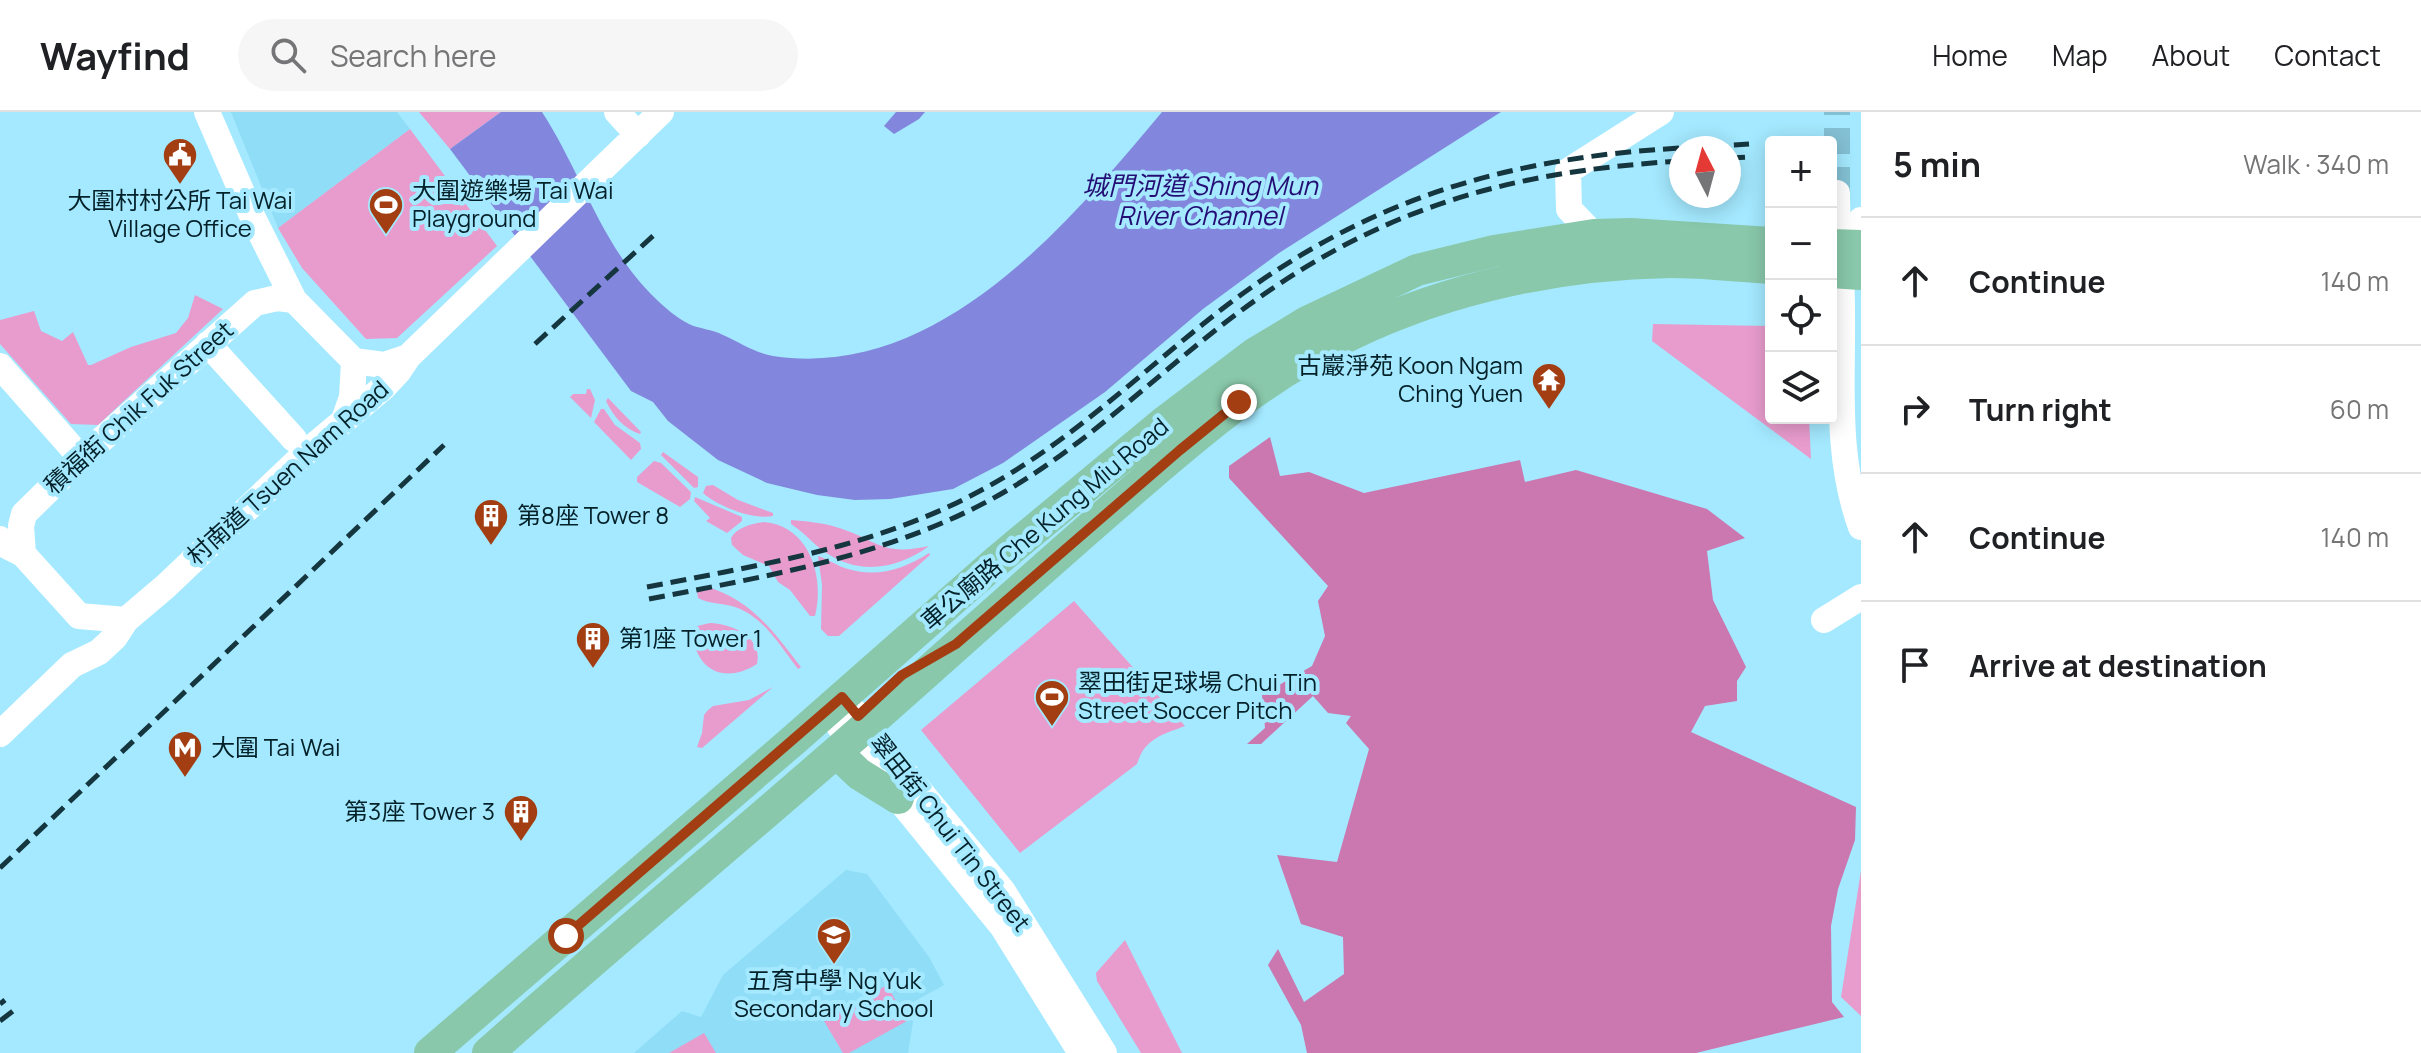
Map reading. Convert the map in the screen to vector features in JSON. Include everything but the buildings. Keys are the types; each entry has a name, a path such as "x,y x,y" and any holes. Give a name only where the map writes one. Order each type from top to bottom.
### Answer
{"main road":[{"name":"車公廟路 Che Kung Miu Road","path":"488,1053 846,725 998,560 1163,423 1254,354 1307,322 1417,270 1533,243 1594,235 1669,235 1765,243"},
{"name":"車公廟路 Che Kung Miu Road","path":"430,1053 846,725 956,644 1209,425 1272,379 1351,335 1456,294 1565,270 1671,262 1765,268"},
{"path":"846,725 859,774 898,798"}],"street":[{"path":"617,112 638,135"},
{"name":"村南道 Tsuen Nam Road","path":"0,734 72,665 99,652 115,637 126,620 345,417 364,406 504,261 661,112"},
{"path":"1594,235 1569,209 1568,171 1661,112"},
{"path":"211,116 271,255 294,300 354,361 384,365 408,357"},
{"path":"1837,193 1844,259 1842,437 1845,467 1861,527"},
{"path":"1844,259 1861,220"},
{"name":"積福街 Chik Fuk Street","path":"23,554 21,526 12,515 81,458 255,303 266,282 271,255"},
{"name":"積福街 Chik Fuk Street","path":"255,303 277,298 294,300"},
{"path":"208,344 294,439"},
{"path":"345,417 352,397 354,361"},
{"path":"0,366 81,458"},
{"path":"0,539 23,554 79,616 79,650 72,665"},
{"path":"1824,620 1861,597"},
{"path":"79,616 126,620"},
{"name":"翠田街 Chui Tin Street","path":"846,725 1002,890 1104,1053"},
{"name":"翠田街 Chui Tin Street","path":"898,798 1002,926 1081,1053"}],"shaded area":[{"path":"231,112 397,112 410,129 278,228"},
{"path":"419,112 501,112 450,149"},
{"name":"大圍遊樂場 Tai Wai Playground","path":"410,129 497,246 397,338 366,339 302,268 278,228"},
{"path":"195,295 223,309 98,425 71,424 0,344 0,320 34,311 41,331 62,341 73,332 88,365 91,365 131,347 176,333 188,318"},
{"path":"1653,324 1765,326 1765,424 1809,424 1811,459 1652,341"},
{"path":"590,389 595,400 591,418 570,397 586,394"},
{"path":"608,398 640,434 629,429 612,412 606,401"},
{"path":"601,409 615,425 640,443 641,449 631,460 594,422"},
{"path":"1270,437 1280,476 1309,472 1364,493 1520,460 1525,482 1576,470 1707,509 1745,538 1707,551 1713,600 1746,667 1737,681 1737,701 1705,706 1691,732 1856,807 1855,840 1838,889 1831,926 1832,1002 1844,1017 1696,1053 1307,1053 1301,1025 1268,965 1278,949 1304,1002 1344,974 1343,937 1301,924 1277,855 1337,862 1369,749 1346,723 1351,716 1328,713 1313,696 1261,744 1247,744 1265,728 1262,695 1312,666 1325,636 1318,601 1328,586 1229,478 1229,466"},
{"path":"663,452 698,477 698,487 694,488 661,455"},
{"path":"654,461 661,463 691,492 690,499 680,507 637,482 637,477"},
{"path":"713,485 738,500 773,513 773,516 746,514 718,503 703,493 706,486"},
{"path":"695,497 742,517 742,521 727,533 706,521 710,518 694,501"},
{"path":"791,520 836,527 889,548 929,546 904,560 865,567 838,560 791,524"},
{"path":"764,522 780,526 803,543 818,585 815,616 810,616 790,590 778,582 769,566 743,555 732,545 731,538 737,531"},
{"path":"929,553 839,636 828,636 821,629 822,585 818,556 844,568 869,573 910,564"},
{"path":"704,586 735,599 760,618 801,667 798,669 771,633 755,618 735,607 698,598 697,591"},
{"name":"翠田街足球場 Chui Tin Street Soccer Pitch","path":"1074,601 1185,726 1150,743 1137,764 1020,853 921,730"},
{"path":"710,623 736,629 751,639 758,655 757,664 745,670 723,673 705,664 694,644 692,631 697,626"},
{"path":"773,687 702,748 697,747 704,715 713,706 749,700"},
{"name":"五育中學 Ng Yuk Secondary School","path":"846,870 867,874 929,957 944,985 906,1006 913,1022 908,1053 634,1053 682,1011 701,1017 723,975"},
{"path":"1861,871 1861,1016 1841,997"},
{"path":"1125,940 1182,1053 1141,1053 1097,981 1096,973"},
{"path":"887,985 907,1021 849,1053 843,1053 824,1021"},
{"path":"704,1033 716,1053 669,1053"}],"water":[{"name":"城門河道 Shing Mun River Channel","path":"501,112 542,112 620,256 655,298 675,316 766,355 833,357 890,344 944,319 994,285 1041,245 1085,201 1162,112 1501,112 1279,253 1203,309 1105,392 1003,463 953,489 890,499 855,500 767,483 718,460 668,421 653,402 631,391 450,149"},
{"path":"896,112 925,112 894,134 884,126"}],"tunnel":[{"path":"1837,112 1837,136"}],"railway":[{"path":"1741,145 1749,144"},
{"path":"647,587 773,562 856,541 897,528 976,493 1010,474 1073,430 1222,309 1275,271 1329,239 1383,213 1438,191 1495,175 1555,162 1669,149"},
{"path":"1741,157 1749,157"},
{"path":"649,599 833,560 921,532 964,513 1006,491 1063,454 1222,325 1276,286 1383,226 1494,188 1553,175 1669,162"},
{"path":"535,344 654,235"},
{"path":"0,868 444,445"},
{"path":"0,1004 5,1000"},
{"path":"0,1021 13,1011"}],"place":[{"name":"大圍村村公所 Tai Wai Village Office","path":"180,186"},
{"name":"大圍遊樂場 Tai Wai Playground","path":"386,236"},
{"name":"古巖淨苑 Koon Ngam Ching Yuen","path":"1549,411"},
{"name":"第8座 Tower 8","path":"491,547"},
{"name":"第1座 Tower 1","path":"593,670"},
{"name":"翠田街足球場 Chui Tin Street Soccer Pitch","path":"1052,728"},
{"name":"大圍 Tai Wai","path":"185,779"},
{"name":"第3座 Tower 3","path":"521,843"},
{"name":"五育中學 Ng Yuk Secondary School","path":"834,966"}],"route":[{"path":"566,936 842,697 858,716 902,675 956,644 1239,402"}]}
